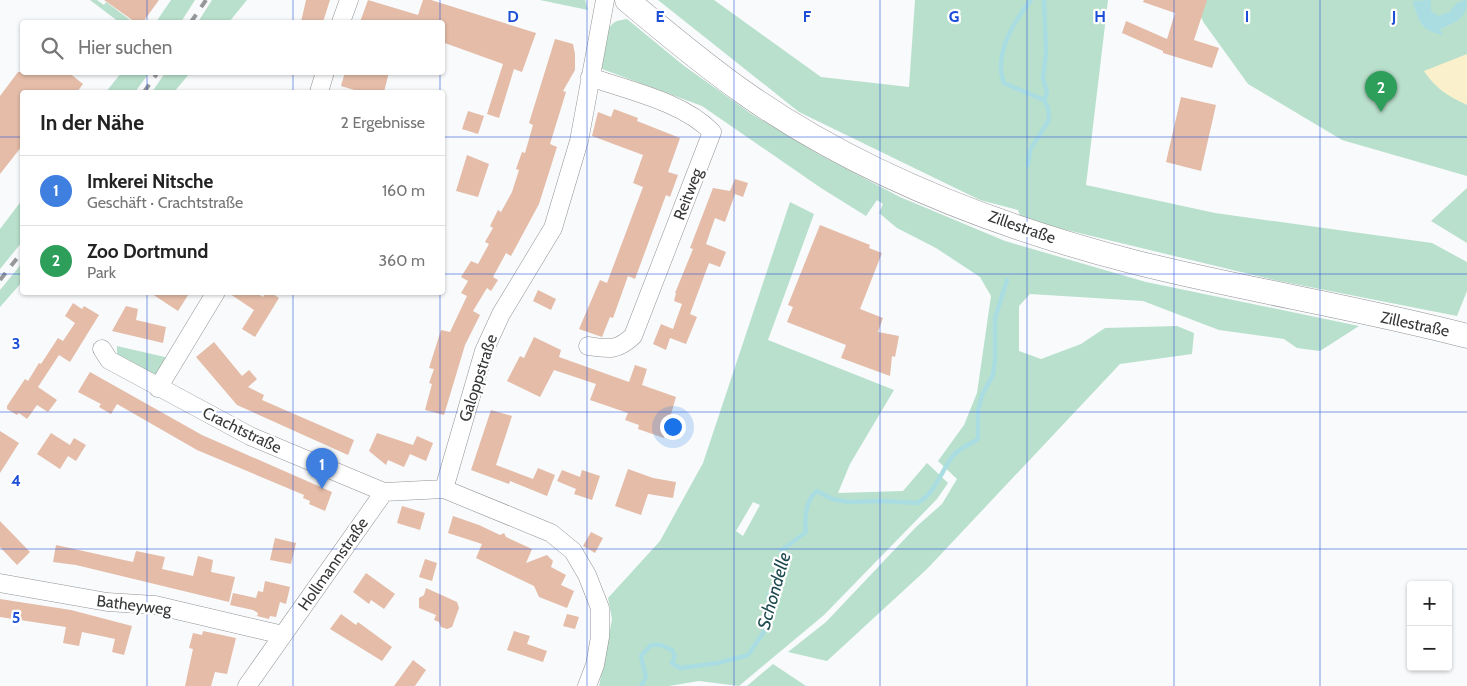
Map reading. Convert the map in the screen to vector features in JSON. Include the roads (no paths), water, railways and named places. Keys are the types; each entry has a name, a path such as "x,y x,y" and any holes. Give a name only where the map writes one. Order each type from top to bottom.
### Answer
{"main road":[{"name":"Zillestraße","path":"627,0 684,48 745,93 858,160 925,192 1010,225 1133,262 1467,336"}],"street":[{"path":"342,20 349,0"},
{"name":"Galoppstraße","path":"444,489 484,351 501,314 553,228 579,141 605,0"},
{"path":"320,90 325,75"},
{"name":"Reitweg","path":"588,346 609,349 622,346 633,336 712,132 700,119 683,110 590,76"},
{"path":"158,388 214,295"},
{"name":"Crachtstraße","path":"102,348 109,360 250,436 384,492"},
{"path":"384,492 444,489 551,533 573,551 587,575 600,608 600,637 595,665 587,686"},
{"name":"Hollmannstraße","path":"247,686 384,492"},
{"name":"Batheyweg","path":"0,572 6,584 107,602 155,605 283,635"}],"water":[{"path":"1431,0 1431,11 1438,16 1450,12 1457,3 1467,0 1463,16 1456,22 1440,29 1443,35 1429,30 1422,24 1412,1"}],"waterway":[{"name":"Schondelle","path":"1028,165 1030,150 1049,120 1048,108 1044,100 1004,83 1001,61 1003,50 1012,28 1031,0"},
{"path":"1044,0 1046,53 1043,78 1047,93 1044,100"},
{"name":"Schondelle","path":"641,686 646,677 641,656 651,645 661,645 672,650 675,656 672,663 680,668 718,663 748,655 767,627 769,595 779,581 782,570 782,550 806,532 805,521 808,504 817,491 832,499 849,502 917,503 928,495 955,454 978,439 978,411 982,395 993,375 995,318 1007,280"}],"railway":[{"path":"192,20 206,0"},
{"path":"145,90 156,75"},
{"path":"0,280 20,255"}],"place":[{"name":"Zoo Dortmund","path":"1381,112"},
{"name":"Imkerei Nitsche","path":"322,489"}]}
